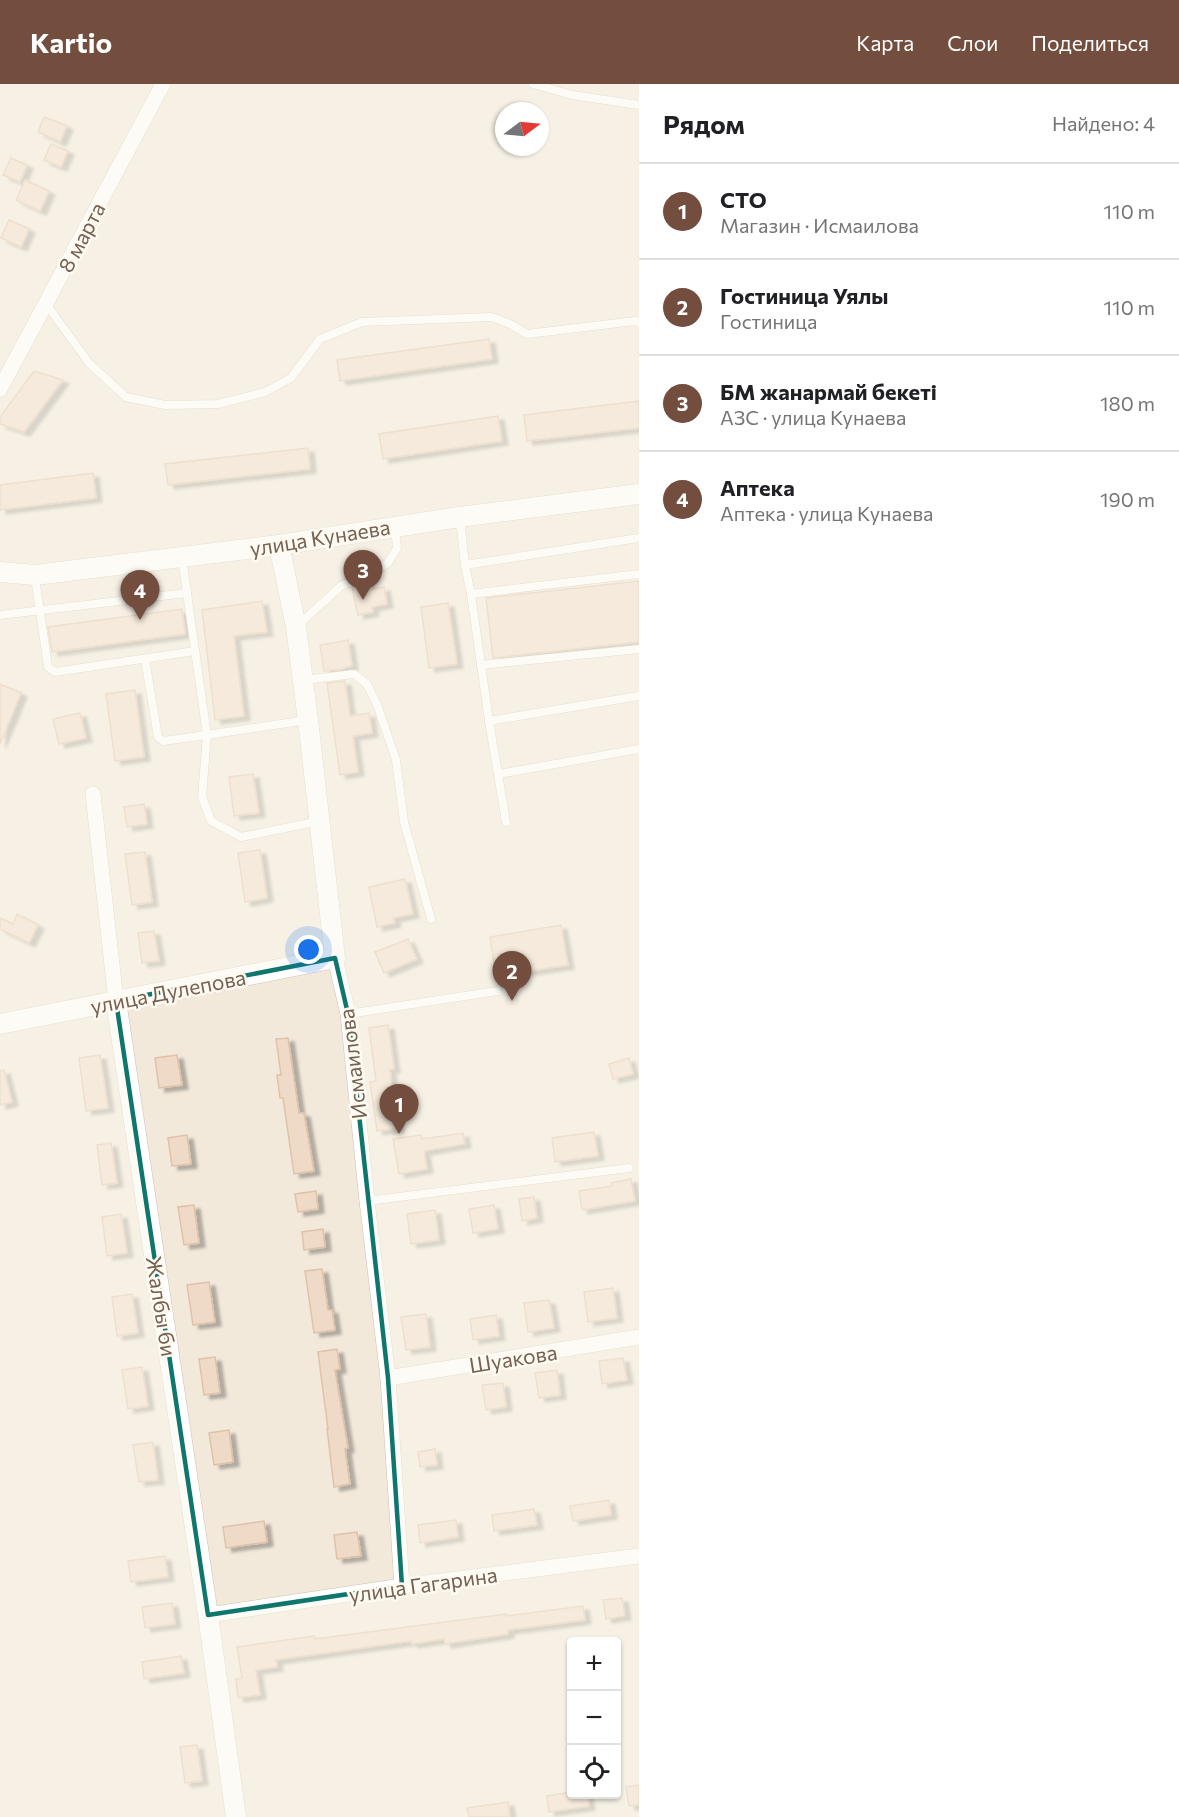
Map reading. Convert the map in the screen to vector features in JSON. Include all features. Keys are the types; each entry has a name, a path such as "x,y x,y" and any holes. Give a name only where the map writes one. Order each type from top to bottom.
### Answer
{"street":[{"name":"8 марта","path":"0,389 163,84"},
{"name":"улица Кунаева","path":"0,572 35,575 279,545 395,526 639,494"},
{"name":"Исмаилова","path":"279,545 296,627 335,958 348,1014 388,1378 402,1586"},
{"name":"Жалбы би","path":"93,794 116,1000 236,1817"},
{"name":"улица Дулепова","path":"0,1024 335,958"},
{"name":"Шуакова","path":"388,1378 639,1337"},
{"name":"улица Гагарина","path":"208,1615 402,1586 639,1556"}],"lane":[{"path":"534,84 572,95 639,105"},
{"path":"45,304 89,363 126,397 165,405 218,404 265,392 291,378 320,339 362,322 492,316 527,334 639,322"},
{"path":"459,517 506,822"},
{"path":"296,627 341,586 374,572 388,563 397,548 395,526"},
{"path":"465,565 639,538"},
{"path":"182,556 207,735 202,797 211,821 241,837 320,821"},
{"path":"471,594 639,574"},
{"path":"35,575 48,667 55,672 195,651"},
{"path":"0,615 187,593"},
{"path":"481,665 639,649"},
{"path":"145,659 158,737 163,741 308,720"},
{"path":"303,681 354,674 367,684 378,707 396,760 404,822 432,919"},
{"path":"489,721 639,696"},
{"path":"499,774 639,749"},
{"path":"348,1014 497,991"},
{"path":"367,1201 628,1168"}],"highlighted area":[{"path":"335,958 348,1014 388,1378 402,1586 208,1615 116,1001"}],"shaded area":[{"path":"0,84 639,84 639,1817 0,1817"}],"building":[{"path":"44,117 67,126 60,142 38,132"},
{"path":"51,144 68,151 61,167 44,160"},
{"path":"11,158 27,165 20,182 3,175"},
{"path":"25,180 49,191 40,211 16,200"},
{"path":"9,220 29,229 21,247 1,238"},
{"path":"489,339 492,359 340,381 337,360"},
{"path":"34,371 63,380 24,432 0,424 0,417"},
{"path":"639,401 639,428 527,441 524,415"},
{"path":"498,416 502,441 383,459 379,434"},
{"path":"308,448 310,469 168,485 165,464"},
{"path":"93,473 96,498 0,510 0,485"},
{"path":"639,581 639,642 493,658 486,598"},
{"path":"368,582 369,590 384,587 387,604 372,607 373,612 358,615 352,588"},
{"path":"262,601 267,632 234,636 244,716 215,720 202,610"},
{"path":"448,603 457,664 429,668 421,607"},
{"path":"182,609 185,634 52,652 48,627"},
{"path":"348,640 352,666 324,671 320,645"},
{"path":"345,681 350,716 369,713 372,733 353,736 358,772 340,775 327,683"},
{"path":"0,684 21,693 0,744"},
{"path":"135,690 144,757 115,761 106,694"},
{"path":"80,713 86,738 59,744 53,719"},
{"path":"253,774 259,813 234,816 229,777"},
{"path":"144,804 147,824 127,827 124,807"},
{"path":"260,850 267,898 245,902 238,853"},
{"path":"145,852 152,902 132,905 125,854"},
{"path":"405,879 413,914 393,918 395,923 377,927 369,887"},
{"path":"17,914 38,925 29,943 0,929 0,918 13,924"},
{"path":"561,925 568,965 496,976 490,937"},
{"path":"154,931 159,961 142,963 138,933"},
{"path":"408,939 417,959 384,973 375,952"},
{"path":"388,1025 394,1069 390,1069 393,1104 395,1104 398,1128 377,1131 370,1082 376,1081 369,1028"},
{"path":"288,1038 299,1113 304,1113 314,1171 294,1174 283,1098 280,1098 277,1075 281,1075 276,1039"},
{"path":"100,1055 108,1108 86,1111 79,1058"},
{"path":"177,1055 182,1085 159,1088 155,1058"},
{"path":"629,1058 633,1074 613,1079 609,1064"},
{"path":"4,1070 12,1102 0,1105 0,1071"},
{"path":"594,1132 598,1156 555,1162 552,1138"},
{"path":"463,1133 465,1144 424,1151 427,1169 399,1174 393,1139 421,1135 422,1139"},
{"path":"187,1135 191,1164 172,1166 168,1138"},
{"path":"111,1143 117,1183 102,1185 97,1145"},
{"path":"631,1179 635,1201 582,1210 579,1191 612,1186 611,1183"},
{"path":"316,1191 318,1209 298,1212 295,1194"},
{"path":"534,1197 537,1218 522,1221 519,1199"},
{"path":"194,1205 199,1243 184,1245 178,1207"},
{"path":"494,1205 498,1229 473,1233 469,1209"},
{"path":"435,1210 439,1240 411,1244 407,1214"},
{"path":"121,1214 127,1253 107,1256 102,1217"},
{"path":"323,1229 325,1247 304,1250 302,1232"},
{"path":"322,1269 328,1310 332,1310 335,1330 314,1333 305,1271"},
{"path":"209,1282 215,1322 193,1325 187,1285"},
{"path":"613,1288 617,1318 588,1322 584,1292"},
{"path":"132,1294 138,1333 117,1336 112,1297"},
{"path":"549,1300 554,1328 528,1332 524,1303"},
{"path":"426,1314 430,1347 406,1350 401,1317"},
{"path":"496,1315 499,1336 473,1340 470,1319"},
{"path":"337,1349 340,1369 335,1370 348,1448 345,1449 350,1484 334,1487 318,1352"},
{"path":"215,1357 220,1393 204,1395 199,1359"},
{"path":"623,1358 627,1380 602,1384 599,1361"},
{"path":"142,1367 148,1406 128,1409 122,1370"},
{"path":"557,1370 560,1395 539,1398 535,1373"},
{"path":"503,1383 506,1407 486,1410 482,1385"},
{"path":"229,1430 233,1462 214,1465 209,1433"},
{"path":"153,1442 158,1480 139,1482 133,1445"},
{"path":"435,1449 437,1465 420,1467 418,1452"},
{"path":"609,1500 611,1515 573,1521 570,1506"},
{"path":"534,1509 537,1525 494,1531 492,1515"},
{"path":"456,1520 458,1537 420,1543 418,1525"},
{"path":"264,1521 267,1542 226,1548 223,1527"},
{"path":"357,1532 361,1556 337,1559 334,1535"},
{"path":"165,1556 168,1577 131,1582 128,1561"},
{"path":"622,1598 625,1616 606,1619 603,1600"},
{"path":"172,1603 175,1624 145,1628 142,1607"},
{"path":"583,1606 585,1620 508,1630 508,1634 445,1644 444,1639 412,1644 411,1641 276,1660 277,1667 256,1670 260,1695 238,1698 236,1679 242,1678 237,1647 314,1636 315,1639"},
{"path":"181,1656 184,1673 144,1679 142,1662"},
{"path":"197,1745 202,1781 185,1783 180,1747"},
{"path":"639,1785 639,1805 629,1806 626,1787"},
{"path":"567,1793 567,1799 588,1799 589,1806 549,1812 547,1796"},
{"path":"508,1802 510,1817 469,1817 467,1808"}],"place":[{"name":"БМ жанармай бекеті","path":"363,600"},
{"name":"Аптека","path":"140,620"},
{"name":"Гостиница Уялы","path":"512,1001"},
{"name":"СТО","path":"399,1134"}]}
